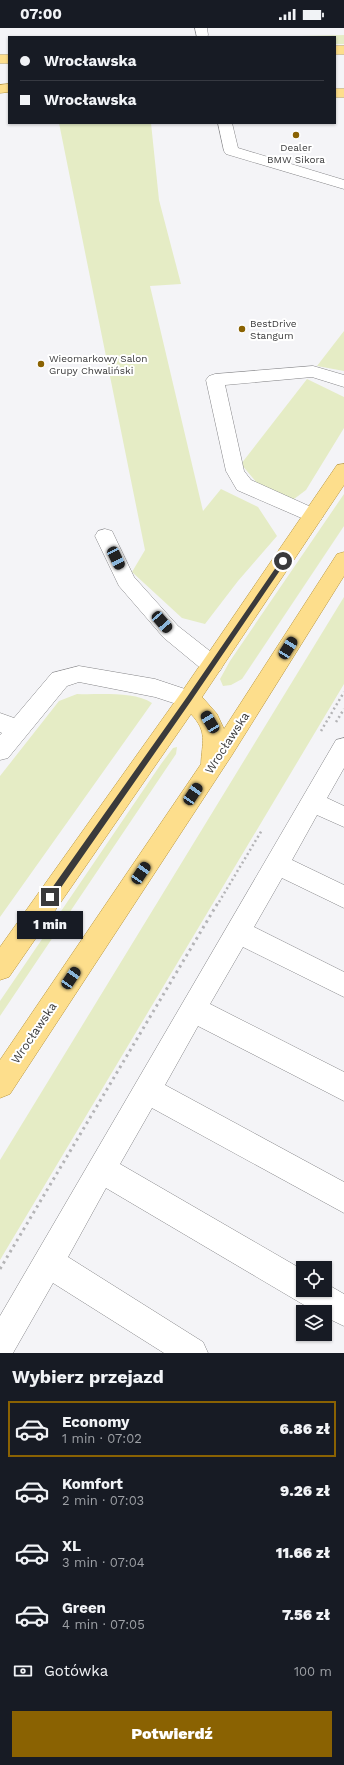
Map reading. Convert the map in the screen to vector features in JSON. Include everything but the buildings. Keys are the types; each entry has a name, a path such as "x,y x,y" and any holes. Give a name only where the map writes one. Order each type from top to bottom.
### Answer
{"main road":[{"path":"0,968 189,699 344,470"},
{"name":"Wrocławska","path":"0,1084 211,768 344,559"},
{"path":"189,699 204,711 215,735 215,748 211,768"}],"street":[{"path":"225,124 231,151 344,185"},
{"path":"313,516 244,485 234,471 215,380 313,371 344,381"},
{"path":"104,536 126,581 171,632 212,665"},
{"path":"0,751 9,726 60,679 69,676 79,674 155,688 189,699"},
{"path":"0,1346 344,747"},
{"path":"312,802 344,817"},
{"path":"277,864 344,897"},
{"path":"238,932 344,985"},
{"path":"193,1009 344,1087"},
{"path":"147,1090 344,1198"},
{"path":"101,1169 296,1283"},
{"path":"48,1262 192,1353"},
{"path":"320,1297 344,1311"}],"path":[{"path":"319,733 344,692"},
{"path":"0,1269 262,829"}],"green space":[{"path":"344,35 344,44 336,44 336,36 301,36"},
{"path":"59,124 151,124 159,200 181,284 150,286 203,511 221,489 258,507 277,536 238,581 205,624 182,618 132,572 145,550"},
{"path":"344,331 344,371 317,366"},
{"path":"307,379 344,397 344,428 306,490 294,499 285,500 257,483 241,464"},
{"path":"344,494 344,526 242,679 231,685 223,686 220,679 230,661"},
{"path":"344,597 344,684 0,1260 0,1160"},
{"path":"77,694 126,695 145,699 152,703 0,917 0,776 59,701"},
{"path":"177,747 176,754 0,1016 0,1001 161,764 173,748"}],"place":[{"name":"Dealer BMW Sikora","path":"296,135"},
{"name":"BestDrive Stangum","path":"242,329"},
{"name":"Wieomarkowy Salon Grupy Chwaliński","path":"41,364"}],"route":[{"path":"50,897 189,699 283,561"}]}
